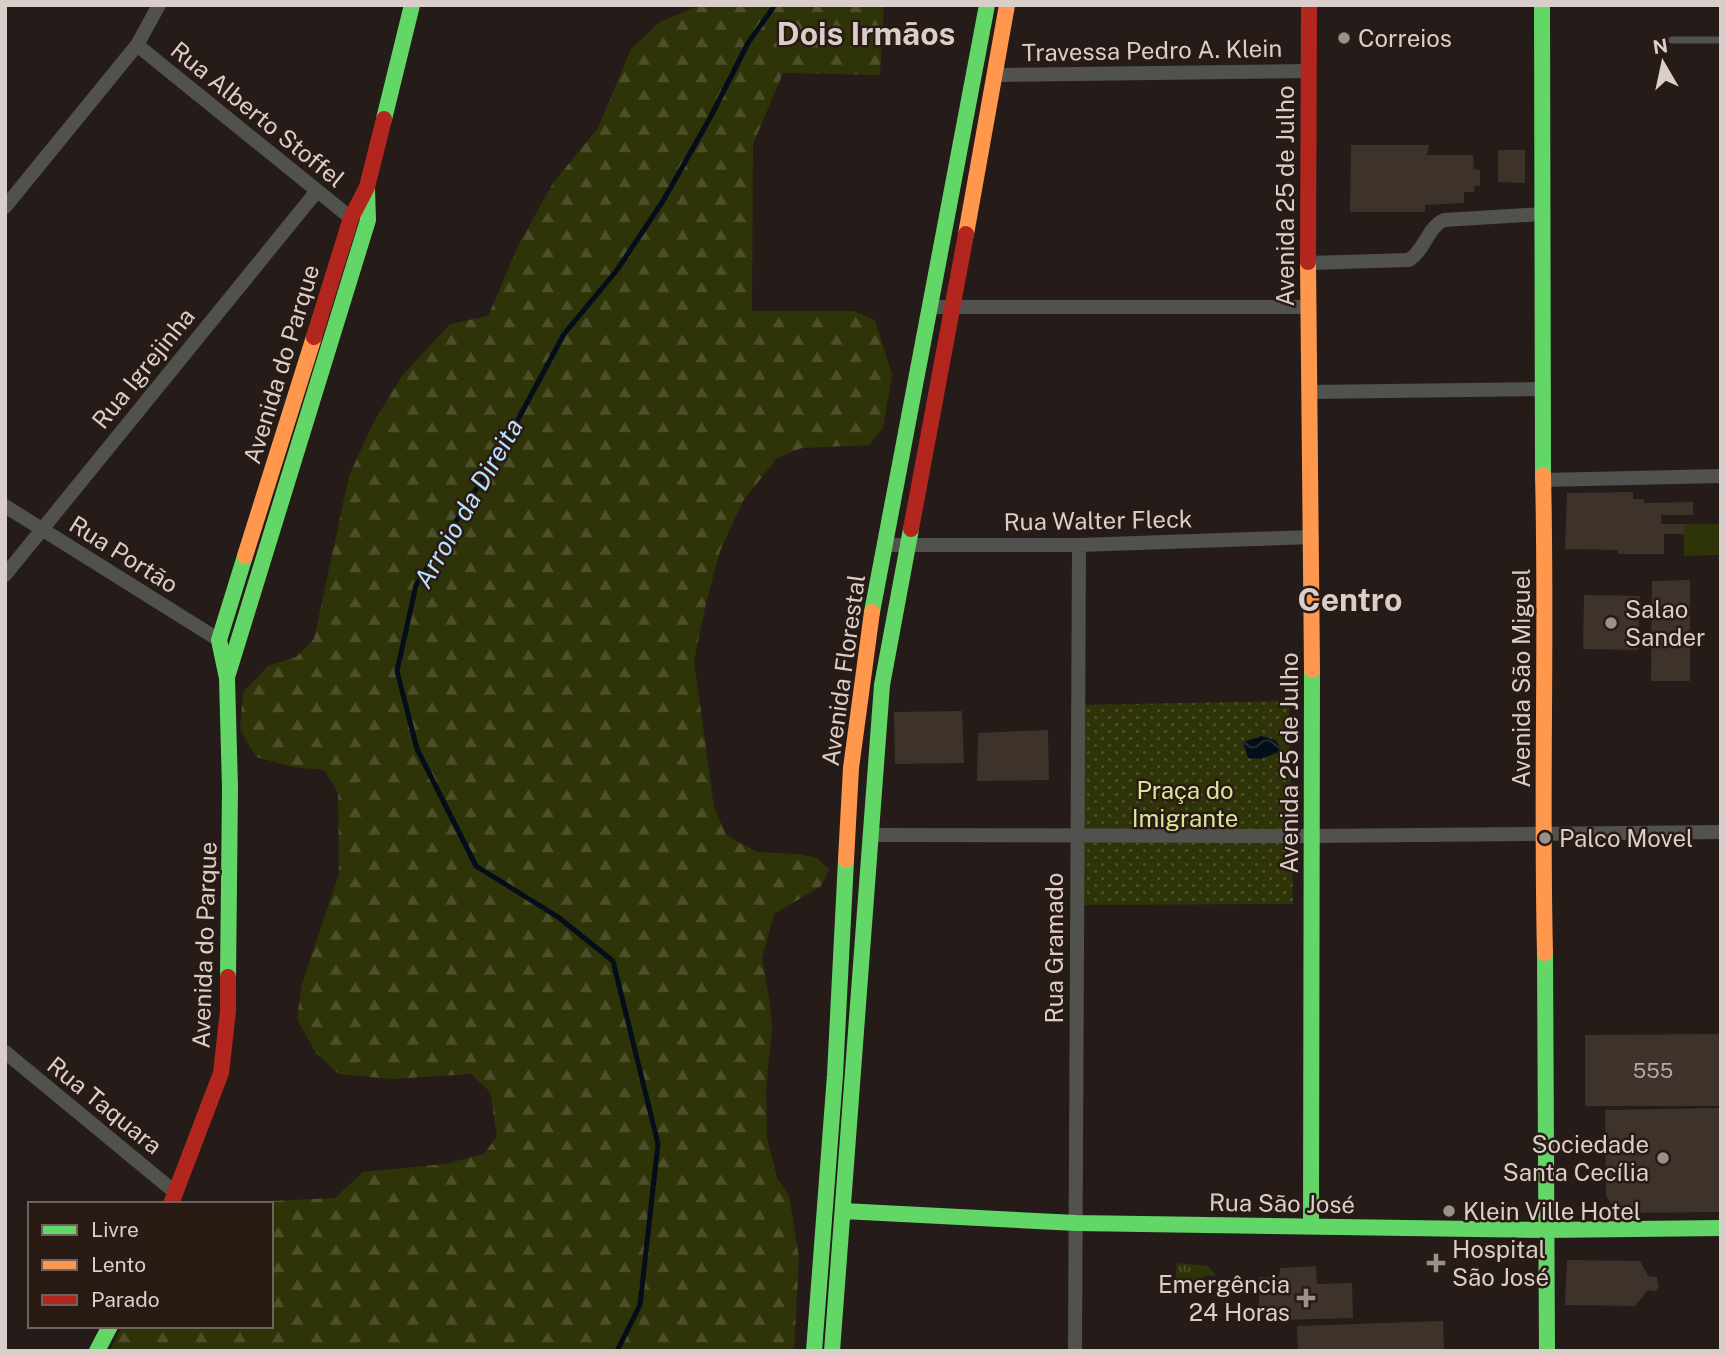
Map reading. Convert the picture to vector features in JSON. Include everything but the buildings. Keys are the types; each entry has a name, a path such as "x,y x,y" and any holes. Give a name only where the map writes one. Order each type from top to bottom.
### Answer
{"main road":[{"name":"Avenida do Parque","path":"173,1198 221,1073 228,1011 230,869 227,678 219,640 351,218 367,187 412,5"},
{"name":"Avenida Florestal","path":"814,1351 836,1061 851,768 874,599 932,307 987,5"},
{"name":"Avenida Florestal","path":"832,1351 882,685 1007,5"},
{"name":"Avenida 25 de Julho","path":"1309,5 1308,307 1312,537 1311,1226"},
{"name":"Avenida São Miguel","path":"1542,5 1546,585 1542,835 1547,1055 1547,1351"},
{"path":"964,132 985,136"},
{"name":"Avenida do Parque","path":"227,678 368,220 367,187"},
{"name":"Rua São José","path":"843,1212 1076,1223 1546,1230 1721,1228"},
{"path":"97,1351 109,1328"}],"street":[{"path":"5,206 137,45 159,5"},
{"name":"Rua Alberto Stoffel","path":"137,45 351,218"},
{"name":"Travessa Pedro A. Klein","path":"996,75 1308,71"},
{"name":"Rua Igrejinha","path":"5,575 317,191"},
{"path":"1309,263 1409,260 1424,246 1434,226 1444,220 1543,214"},
{"path":"932,307 1308,307"},
{"path":"1309,392 1543,389"},
{"path":"1544,480 1721,476"},
{"name":"Rua Portão","path":"5,506 219,640"},
{"name":"Rua Walter Fleck","path":"885,545 1079,545 1312,537"},
{"name":"Rua Gramado","path":"1075,1351 1079,545"},
{"path":"872,835 1312,836 1721,832"},
{"name":"Rua Taquara","path":"5,1052 173,1198"}],"lane":[{"path":"1672,40 1721,40"}],"green space":[{"path":"700,5 884,5 880,75 783,73 753,144 752,311 853,311 875,320 892,375 883,428 869,445 802,448 777,458 743,501 720,551 694,661 714,807 726,835 757,852 817,858 829,869 821,886 774,914 762,958 772,1028 766,1089 767,1138 777,1178 789,1196 799,1258 794,1351 110,1351 121,1328 273,1328 273,1202 251,1202 335,1198 363,1172 445,1164 484,1154 497,1136 490,1092 471,1074 392,1079 339,1074 316,1053 297,1019 302,984 339,873 338,793 324,770 293,767 256,757 240,729 243,692 268,666 296,657 314,639 349,476 372,425 402,376 450,324 488,316 519,244 553,183 598,128 631,49 660,22"},
{"path":"1684,524 1721,524 1721,555 1684,556"},
{"name":"Praça do Imigrante","path":"1289,701 1293,904 1084,905 1082,705"},
{"path":"1177,1263 1208,1266 1217,1276 1205,1276 1198,1288 1175,1287"}],"water":[{"path":"1262,736 1275,740 1279,745 1278,752 1262,759 1248,758 1243,742"}],"waterway":[{"name":"Arroio da Direita","path":"617,1351 640,1305 658,1144 613,961 558,917 476,866 417,749 397,671 416,585 508,438 564,334 617,270 663,201 748,43 775,5"}],"traffic: fast":[{"path":"384,119 412,5"},
{"path":"872,612 987,5"},
{"path":"1542,5 1543,475"},
{"path":"228,674 368,220 367,189"},
{"path":"832,1351 882,685 911,529"},
{"path":"228,977 230,788 227,678 219,640 245,556"},
{"path":"1311,1226 1312,670"},
{"path":"814,1351 835,1075 846,860"},
{"path":"1545,953 1547,1351"},
{"path":"843,1211 1076,1223 1546,1230 1721,1228"},
{"path":"97,1351 109,1328"}],"traffic: slow":[{"path":"966,234 1007,5"},
{"path":"1308,262 1312,670"},
{"path":"245,556 314,337"},
{"path":"1543,475 1545,953"},
{"path":"846,860 851,768 872,612"}],"traffic: jam":[{"path":"1308,262 1309,5"},
{"path":"314,337 351,218 367,187 384,119"},
{"path":"911,529 966,234"},
{"path":"172,1202 221,1073 228,1011 228,977"}],"place":[{"name":"Correios","path":"1344,38"},
{"name":"Salao Sander","path":"1611,623"},
{"name":"Palco Movel","path":"1545,838"},
{"name":"Sociedade Santa Cecília","path":"1663,1158"},
{"name":"Klein Ville Hotel","path":"1449,1211"},
{"name":"Hospital São José","path":"1436,1263"},
{"name":"Emergência 24 Horas","path":"1306,1298"}],"district":[{"name":"Dois Irmãos","path":"866,33"},
{"name":"Centro","path":"1350,599"}]}
